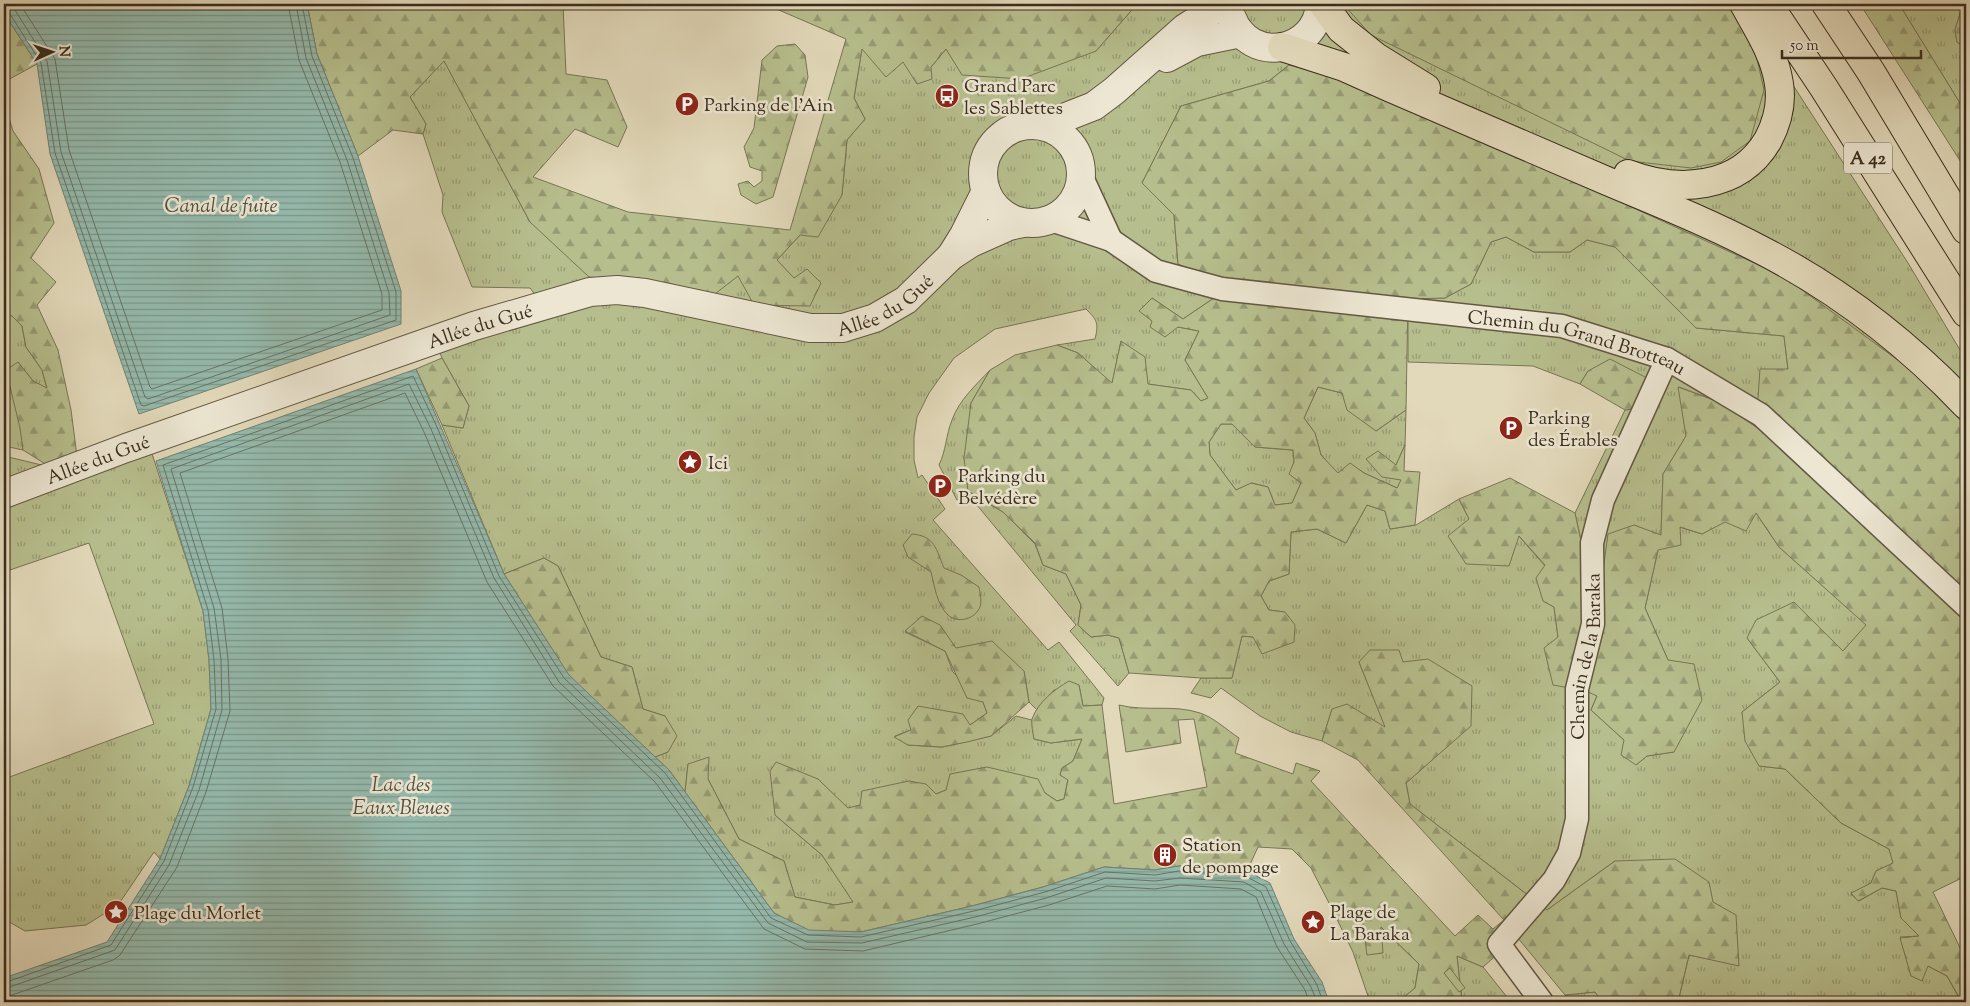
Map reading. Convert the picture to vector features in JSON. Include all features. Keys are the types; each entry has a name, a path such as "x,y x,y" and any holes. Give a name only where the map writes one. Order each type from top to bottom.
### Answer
{"highway":[{"path":"1322,4 1340,29 1376,57 1432,91 1632,176 1664,184 1689,185 1718,180 1743,168 1764,147 1774,129 1779,111 1779,86 1774,60 1744,4"},
{"name":"A 42","path":"1768,4 1824,88 1966,313"},
{"name":"A 42","path":"1826,4 1871,72 1966,230"},
{"path":"1282,47 1344,66 1713,226 1767,253 1824,287 1866,316 1905,347 1966,405"}],"street":[{"path":"1043,126 1094,106 1114,91 1185,28 1223,4"},
{"path":"1229,4 1233,22 1241,33 1255,44 1266,47 1282,47 1302,39 1317,20 1322,4"},
{"path":"1111,240 1080,168 1074,148 1066,138 1043,126 1030,125 1018,127 1003,134 992,146 985,161 983,171 986,191 992,202 1000,212 1023,223 1051,220 1073,202 1079,189 1080,168 1086,135 1094,118 1171,55 1197,42 1241,33"},
{"name":"Allée du Gué","path":"951,256 986,191"},
{"name":"Chemin du Grand Brotteau","path":"1051,220 1111,240 1156,271 1222,289 1562,326 1667,359 1761,415 1966,606"},
{"name":"Allée du Gué","path":"4,494 136,445 474,326 576,296 617,290 645,293 810,328 843,328 875,318 906,300 951,256 971,243 1009,226 1023,223"},
{"name":"Chemin de la Baraka","path":"1542,1002 1498,944 1554,880 1569,853 1577,819 1577,690 1593,624 1592,543 1603,500 1667,359"}],"green space":[{"path":"307,4 563,4 566,74 607,80 627,127 618,147 575,129 533,177 628,212 790,230 846,39 765,4 1137,4 1096,51 1021,79 962,75 946,49 931,67 932,79 917,84 903,62 886,77 862,49 854,98 865,119 847,140 842,195 818,237 800,235 777,260 794,278 807,269 821,283 810,306 754,305 738,276 711,297 652,282 589,277 530,222 444,61 410,97 426,124 423,134 393,130 358,156 317,54"},
{"path":"1137,4 1343,4 1344,6 1747,14 1908,263 1966,360 1966,426 1910,369 1289,65 1269,81 1181,106 1142,183 1174,215 1178,264 1203,275 1214,298 1183,319 1152,298 1178,327 1199,331 1185,360 1208,398 1201,401 1191,390 1147,384 1121,341 1112,384 1078,353 1057,345 1095,339 1096,322 1086,309 995,329 954,358 929,393 917,417 914,437 914,460 918,478 922,475 945,509 933,520 1048,650 1059,642 1104,698 1102,705 1083,706 1079,685 1054,690 1037,710 1029,702 1024,671 956,649 940,625 905,632 945,651 953,672 983,702 987,713 970,725 911,730 895,736 908,745 942,747 991,736 1016,716 1032,720 1034,739 1051,743 1082,739 1073,761 1062,768 1060,775 1068,779 1064,799 1057,801 1045,793 946,790 936,794 926,784 848,809 818,779 775,815 822,855 854,902 835,905 795,897 784,861 739,839 708,779 688,764 685,792 669,770 655,757 668,752 665,716 643,709 632,667 601,657 558,566 544,558 504,574 442,425 463,428 469,406 442,358 431,331 536,296 530,288 472,287 442,212 443,195 423,134 426,124 410,97 444,60 530,222 738,276 794,279 777,260 842,195 847,140 865,119 854,98 862,48 903,61 931,67 946,49 1096,51"},
{"path":"1343,4 1740,4 1747,14 1764,90 1750,141 1721,162 1691,168 1630,161 1371,35"},
{"path":"1860,4 1899,4 1966,113 1966,170"},
{"path":"1899,4 1963,4 1955,30 1957,42 1966,48 1966,113"},
{"path":"1963,4 1966,4 1966,48 1957,42 1955,30"},
{"path":"4,13 37,64 4,82"},
{"path":"795,44 805,55 808,77 773,197 756,204 741,195 738,184 748,181 754,187 762,181 762,171 750,167 744,147 754,128 762,60 777,46"},
{"path":"1289,65 1359,83 1783,276 1910,369 1966,426 1966,876 1933,892 1966,960 1966,1002 1956,1002 1959,997 1947,976 1928,966 1922,981 1911,976 1900,938 1919,936 1901,918 1896,891 1882,888 1858,901 1851,893 1871,883 1876,871 1893,863 1889,849 1841,823 1785,769 1759,766 1745,741 1742,712 1780,682 1747,638 1756,620 1794,602 1843,651 1866,625 1779,547 1756,513 1746,531 1725,522 1702,534 1680,527 1681,545 1658,550 1645,608 1668,660 1694,664 1702,700 1674,752 1647,756 1636,765 1621,755 1624,740 1591,710 1597,696 1586,691 1553,685 1544,648 1558,637 1554,607 1543,601 1536,578 1545,565 1519,536 1509,566 1466,564 1448,536 1469,519 1459,499 1510,478 1575,513 1587,569 1602,578 1608,534 1634,525 1661,535 1663,474 1686,436 1678,387 1719,402 1756,427 1760,369 1788,369 1784,336 1696,328 1615,247 1587,240 1570,252 1534,252 1506,237 1491,242 1471,284 1445,298 1408,299 1406,410 1376,431 1347,410 1342,393 1318,387 1304,418 1315,433 1321,455 1338,473 1350,463 1364,473 1397,488 1401,480 1382,477 1366,459 1378,451 1396,465 1405,445 1404,471 1420,472 1415,525 1390,529 1385,511 1367,505 1346,543 1317,529 1291,532 1289,574 1269,581 1261,596 1269,610 1285,612 1295,625 1294,642 1262,654 1253,637 1242,636 1232,678 1201,678 1129,673 1119,638 1108,635 1091,637 1078,625 1081,605 1066,574 1043,565 1035,543 1003,512 968,491 964,458 971,403 990,370 1015,355 1057,345 1078,353 1112,383 1121,341 1145,357 1148,384 1191,390 1201,401 1208,398 1185,360 1199,331 1178,327 1165,337 1150,327 1152,321 1139,311 1152,298 1183,319 1214,298 1203,275 1178,264 1174,215 1142,183 1181,106 1269,81","holes":["1221,424 1232,424 1255,447 1293,450 1294,462 1289,474 1301,483 1292,503 1275,505 1268,487 1251,483 1236,490 1210,455 1209,442"]},
{"path":"4,102 13,131 39,169 54,223 31,258 56,282 37,305 58,350 71,410 77,456 50,467 23,450 20,428 6,370 18,362 33,381 47,388 42,370 26,347 22,326 12,316 4,313"},
{"path":"1506,237 1534,252 1570,252 1587,240 1615,247 1696,328 1784,336 1788,370 1761,370 1756,428 1719,402 1679,387 1686,436 1663,474 1661,536 1634,525 1602,578 1587,569 1575,513 1625,410 1638,408 1588,371 1580,384 1533,366 1408,362 1408,298 1445,298 1471,284 1491,242"},
{"path":"4,313 12,316 22,326 26,347 42,370 47,389 33,381 18,362 23,450 4,446 4,340 8,339"},
{"path":"442,358 469,406 463,428 442,425 416,369"},
{"path":"1610,359 1649,379 1638,408 1625,410 1580,384 1588,371"},
{"path":"990,370 971,403 968,491 1003,512 1035,544 1043,565 1066,574 1081,605 1078,625 1091,637 1108,635 1119,638 1129,673 1118,686 1070,631 1076,625 967,493 957,500 939,465 955,413 968,393"},
{"path":"1318,387 1342,393 1376,431 1406,410 1405,445 1396,465 1402,480 1397,488 1364,473 1350,464 1338,474 1321,455 1315,433 1304,418"},
{"path":"1221,424 1232,424 1255,447 1293,450 1294,462 1290,474 1301,483 1292,503 1275,505 1268,487 1252,483 1236,490 1210,455 1209,442"},
{"path":"145,432 203,611 209,660 211,709 189,786 160,859 154,852 118,905 86,925 25,931 4,919 4,779 154,724 89,543 4,572 4,456 50,467"},
{"path":"1459,499 1469,519 1518,535 1545,566 1543,601 1554,607 1558,637 1597,696 1591,710 1624,740 1636,765 1647,756 1674,752 1668,660 1645,608 1658,550 1679,527 1702,534 1724,521 1756,513 1779,547 1867,625 1843,651 1794,602 1747,638 1780,682 1742,712 1759,766 1785,769 1841,823 1889,849 1894,863 1876,871 1871,883 1851,894 1859,901 1882,888 1896,891 1901,918 1920,936 1900,937 1928,966 1947,976 1959,998 1956,1002 1678,1002 1689,955 1739,965 1615,861 1547,910 1410,804 1406,783 1471,725 1403,662 1359,662 1386,728 1332,709 1322,741 1291,732 1260,716 1221,688 1211,698 1191,693 1201,678 1232,678 1242,636 1253,637 1285,612 1269,610 1261,596 1269,581 1289,574 1291,532 1317,529 1346,543 1367,505 1385,511 1390,529 1416,525"},
{"path":"912,534 926,537 934,545 944,568 961,575 979,587 981,605 974,615 961,620 952,618 944,610 936,595 931,572 908,557 903,545"},
{"path":"544,558 558,566 601,657 632,667 643,709 665,716 677,736 668,752 655,757 569,676 504,574"},
{"path":"922,616 940,625 956,648 992,641 1024,671 1029,702 991,736 942,747 908,745 894,737 911,730 908,720 918,706 963,714 970,725 987,713 983,702 967,698 945,651 905,631"},
{"path":"1370,650 1399,650 1403,662 1428,659 1472,686 1471,726 1406,783 1410,804 1547,910 1615,861 1675,859 1709,882 1713,902 1736,915 1739,966 1689,955 1678,1002 1602,1002 1595,992 1565,995 1517,937 1483,967 1457,956 1462,1002 1405,1002 1404,997 1415,988 1419,964 1381,927 1383,953 1367,955 1362,917 1330,905 1311,868 1292,849 1258,847 1247,871 1179,866 1155,870 1104,867 1043,887 972,906 861,932 809,931 774,913 685,792 688,764 709,757 708,779 739,839 784,861 795,897 835,905 853,902 822,855 775,815 770,771 776,762 818,779 848,808 860,805 862,791 909,781 926,784 936,794 946,790 950,774 987,767 1038,779 1045,793 1057,801 1064,799 1068,780 1060,775 1062,768 1073,761 1082,739 1051,743 1034,739 1032,719 1038,707 1053,692 1069,681 1079,685 1083,706 1102,705 1114,804 1207,787 1194,719 1178,720 1181,743 1126,752 1119,705 1140,708 1180,709 1200,713 1239,738 1235,753 1293,774 1296,763 1320,771 1311,781 1455,936 1478,915 1493,929 1504,920 1358,760 1322,741 1332,709 1347,704 1385,727 1359,662"},
{"path":"1330,905 1362,917 1381,927 1419,964 1415,988 1404,997 1405,1002 1370,1002 1353,952"},
{"path":"1457,956 1483,967 1511,1002 1462,1002"},
{"path":"1450,968 1465,988 1459,992 1444,973"},
{"path":"1595,992 1602,1002 1571,1002 1565,995"}],"water":[{"name":"Canal de fuite","path":"4,4 307,4 317,54 358,156 401,291 401,324 139,414 50,154 37,64 4,13"},
{"name":"Lac des Eaux Bleues","path":"416,369 504,574 569,675 669,770 774,913 809,930 861,932 972,906 1043,887 1104,867 1155,870 1179,866 1247,871 1270,883 1294,939 1322,982 1329,1002 4,1002 4,978 107,942 160,859 189,786 211,709 209,660 203,611 156,461"}],"place":[{"name":"Grand Parc les Sablettes","path":"947,96"},
{"name":"Parking de l'Ain","path":"687,104"},
{"name":"Parking des Érables","path":"1511,428"},
{"name":"Ici","path":"690,462"},
{"name":"Parking du Belvédère","path":"940,486"},
{"name":"Station de pompage","path":"1165,855"},
{"name":"Plage du Morlet","path":"116,912"},
{"name":"Plage de La Baraka","path":"1313,922"}]}
